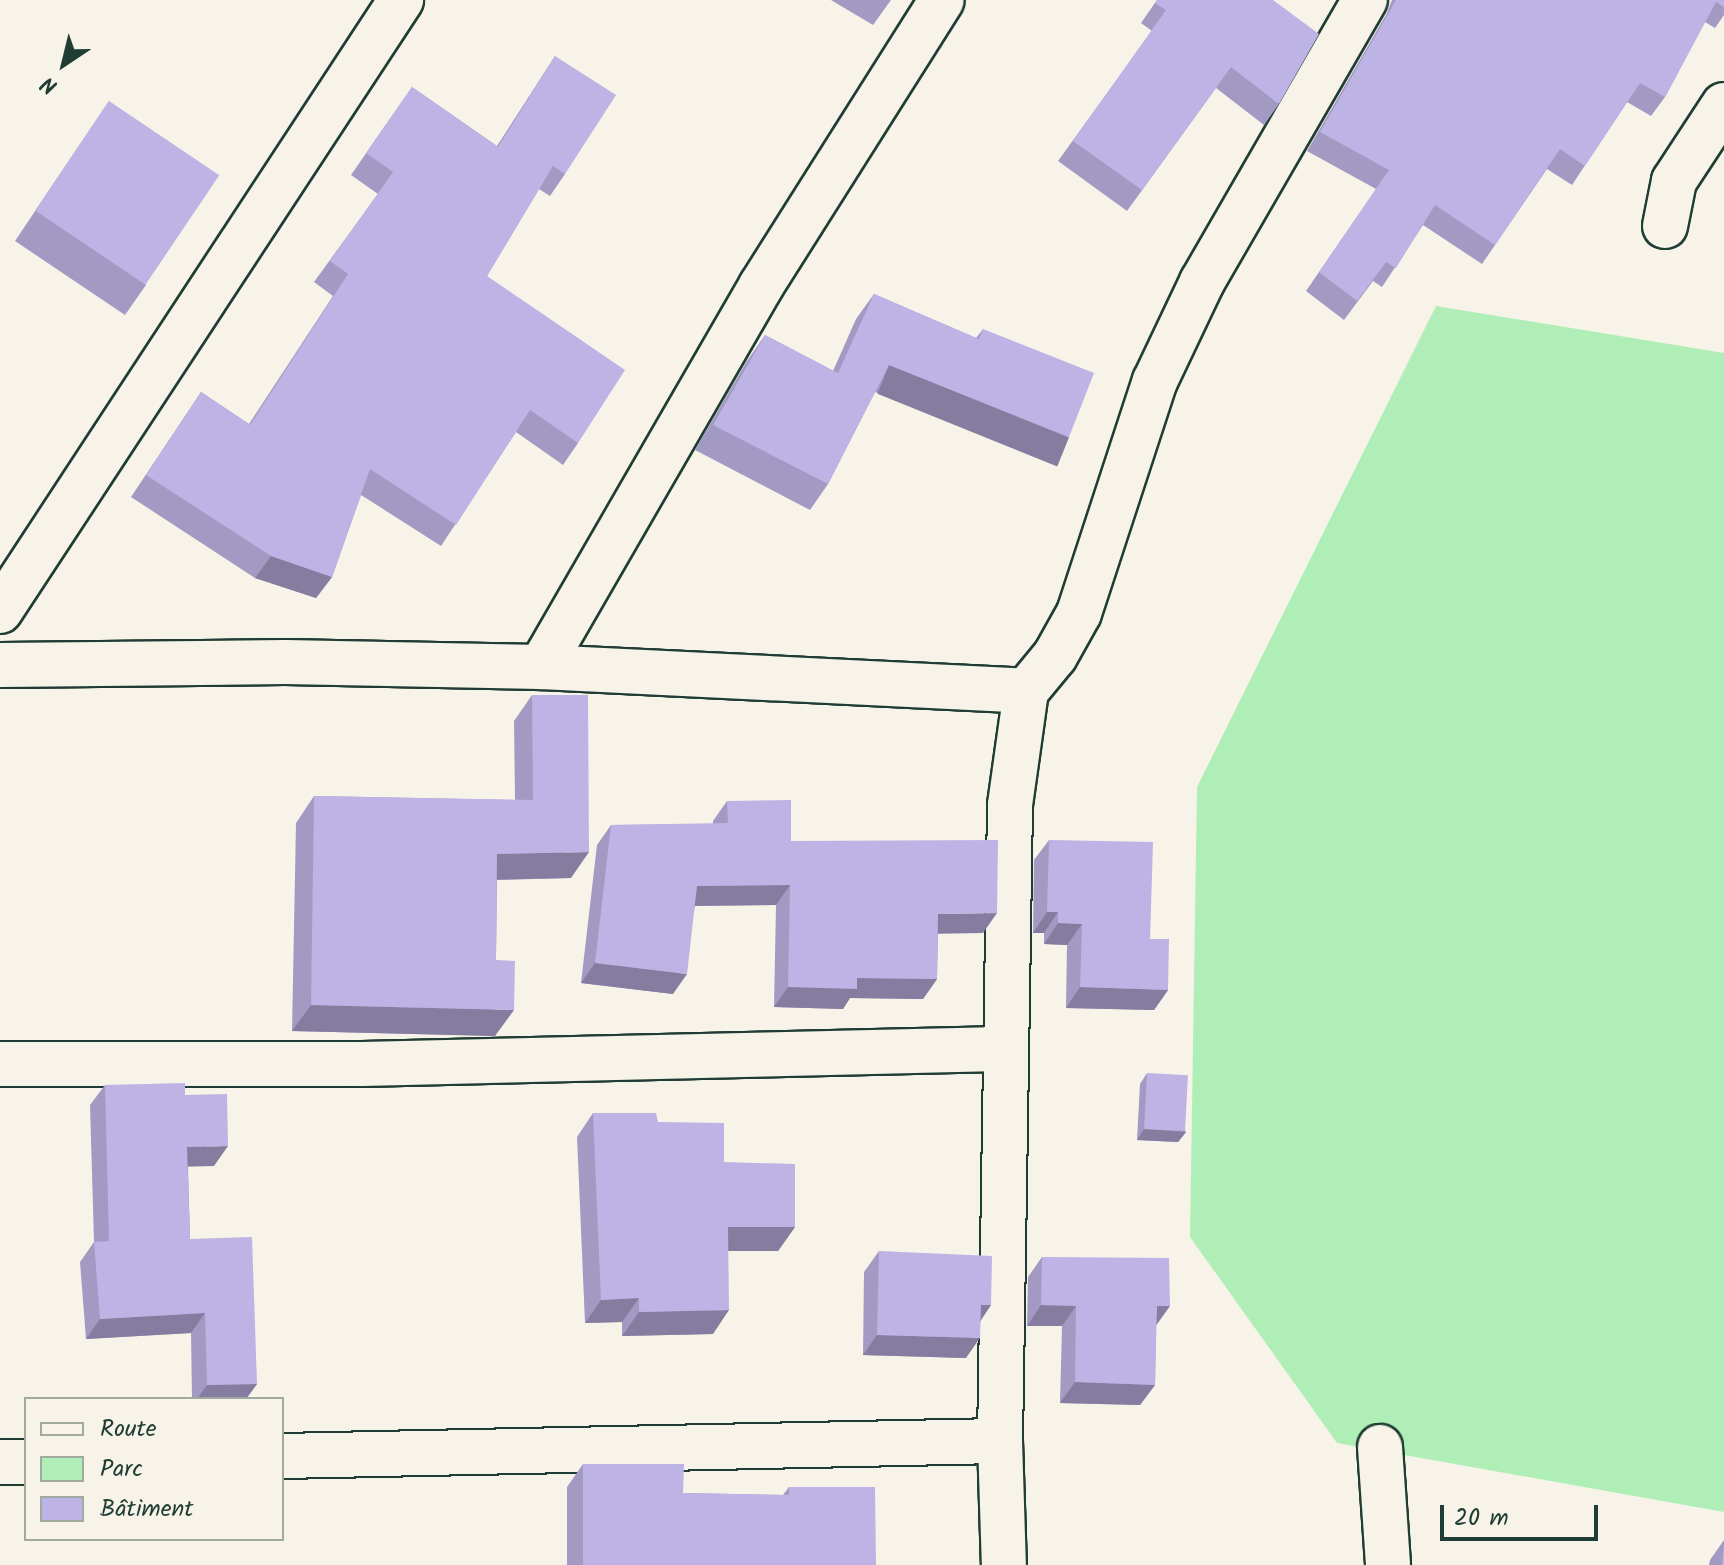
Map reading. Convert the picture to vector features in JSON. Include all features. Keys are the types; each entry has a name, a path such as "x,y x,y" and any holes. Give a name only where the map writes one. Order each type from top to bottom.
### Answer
{"street":[{"path":"0,611 401,0"},
{"path":"541,667 761,286 942,0"},
{"path":"1004,1565 1000,1441 1002,1049 1010,805 1026,691 1055,656 1079,613 1155,381 1202,282 1365,0"},
{"path":"1665,226 1674,181 1724,105"},
{"path":"0,665 285,662 541,667 1026,691"},
{"path":"0,1064 362,1064 1002,1049"},
{"path":"284,1456 1000,1441"},
{"path":"1380,1447 1388,1565"},
{"path":"0,1462 24,1462"}],"green space":[{"path":"1436,306 1724,353 1724,1512 1337,1443 1190,1237 1197,787"}],"building":[{"path":"1157,0 1273,0 1319,34 1279,104 1231,67 1142,190 1073,141 1166,10 1155,3"},
{"path":"1396,0 1724,0 1724,7 1716,2 1665,97 1640,83 1585,166 1560,149 1495,245 1435,205 1396,268 1386,262 1357,301 1319,272 1389,170 1320,132"},
{"path":"555,56 616,95 565,174 553,166 487,276 625,370 578,443 530,410 456,525 370,469 332,577 271,556 146,475 201,392 250,425 348,274 330,261 393,172 366,153 412,87 498,147"},
{"path":"109,101 219,175 145,285 35,210"},
{"path":"874,294 979,339 983,329 1094,373 1069,437 889,365 828,484 713,425 765,335 838,373"},
{"path":"532,695 588,695 589,852 497,854 496,960 515,961 514,1010 311,1005 314,796 533,800"},
{"path":"791,800 791,841 998,840 997,913 938,914 937,979 857,978 857,989 788,987 790,885 697,886 687,974 595,963 611,825 728,823 727,801"},
{"path":"1049,840 1153,842 1150,939 1169,939 1168,990 1080,987 1082,924 1058,923 1058,912 1047,912"},
{"path":"1147,1073 1188,1075 1185,1131 1144,1129"},
{"path":"185,1083 185,1095 227,1094 228,1146 187,1147 190,1239 252,1237 257,1384 207,1385 205,1313 100,1319 94,1242 109,1241 105,1085"},
{"path":"593,1113 656,1113 658,1122 724,1123 724,1162 795,1164 795,1227 728,1227 729,1310 639,1312 639,1298 601,1300"},
{"path":"879,1251 992,1256 991,1305 981,1305 980,1338 877,1335"},
{"path":"1042,1257 1169,1258 1170,1306 1157,1306 1155,1385 1075,1382 1076,1306 1041,1305"},
{"path":"583,1464 684,1464 683,1493 789,1495 789,1487 875,1487 876,1565 583,1565"}]}
